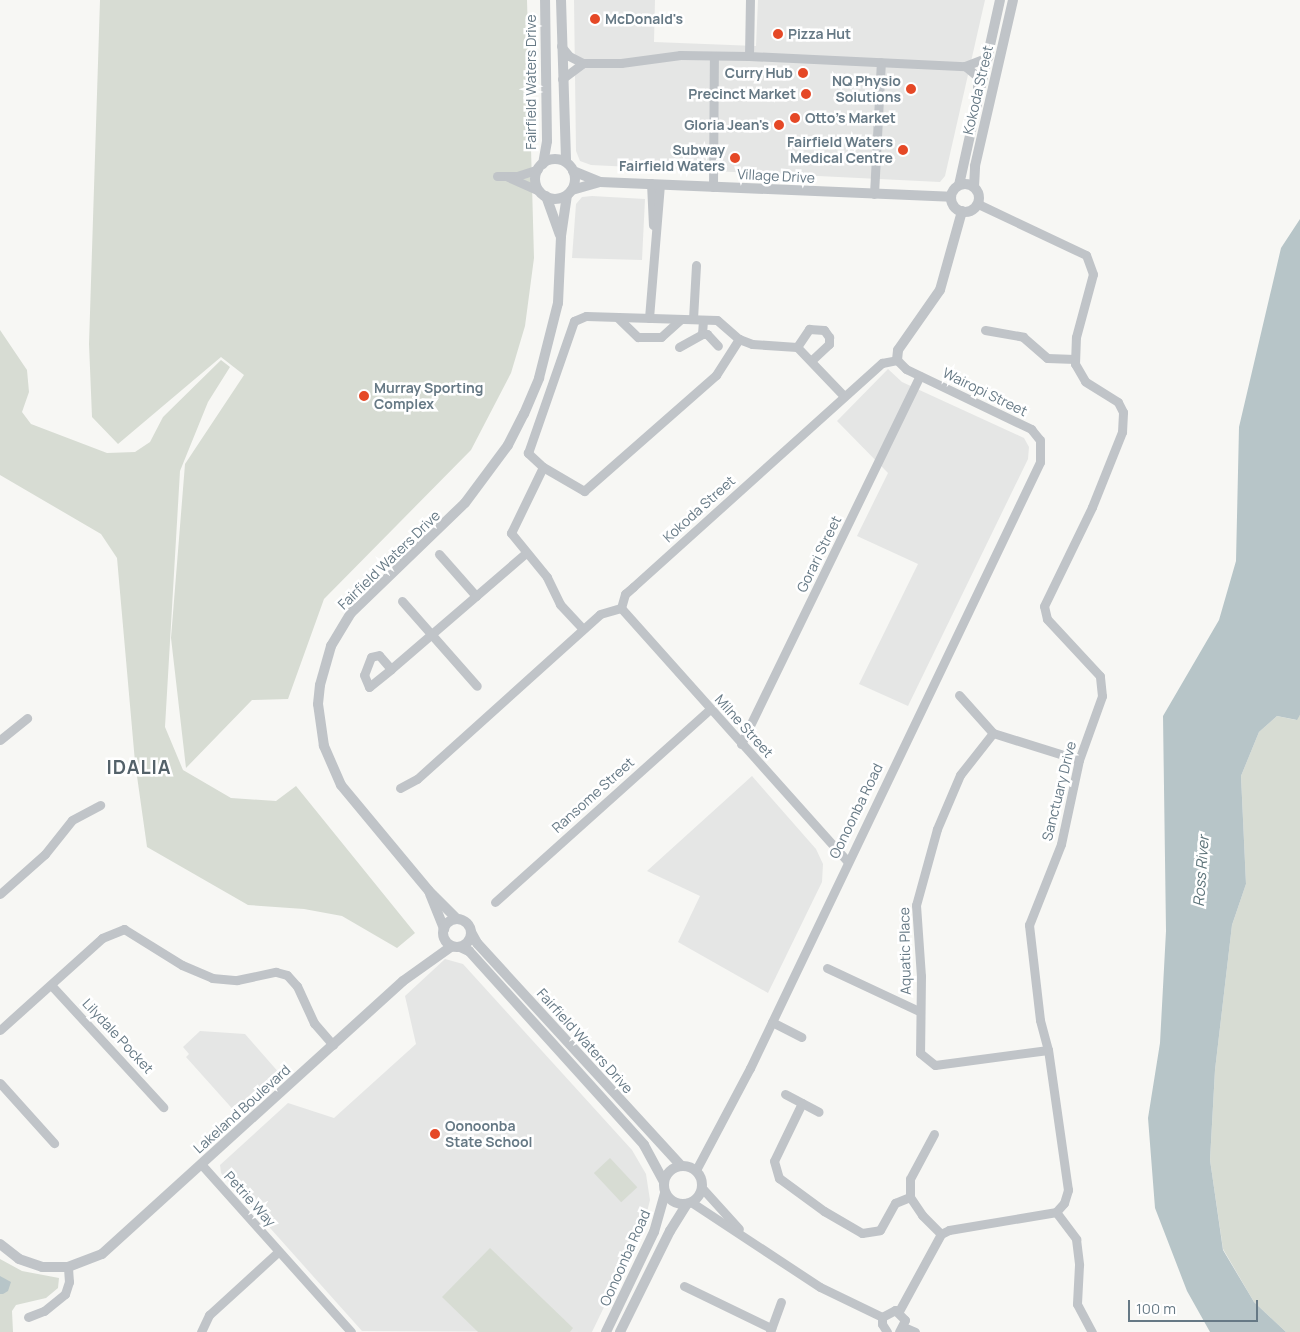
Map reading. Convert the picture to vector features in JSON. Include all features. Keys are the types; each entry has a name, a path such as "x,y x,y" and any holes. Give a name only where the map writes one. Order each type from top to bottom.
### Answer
{"street":[{"name":"Fairfield Waters Drive","path":"541,166 546,141 545,0"},
{"path":"497,176 508,177 542,194 557,199 570,192 573,171 566,162 561,80 561,0"},
{"path":"749,56 750,0"},
{"name":"Kokoda Street","path":"959,185 1000,0"},
{"name":"Kokoda Street","path":"974,187 975,166 1013,0"},
{"path":"561,46 569,56 583,63"},
{"path":"561,80 570,70 583,63 644,61 680,55 749,56 965,66 988,57"},
{"path":"713,187 714,56"},
{"path":"874,194 881,62"},
{"path":"965,66 978,80 976,110"},
{"path":"976,110 988,88 994,85"},
{"path":"508,177 541,166 554,159 566,162"},
{"path":"541,166 536,180 542,194"},
{"name":"Village Drive","path":"573,171 600,182 951,197"},
{"name":"Village Drive","path":"570,192 600,182"},
{"path":"649,318 654,232 650,208 656,184"},
{"path":"959,185 974,187 979,195 978,204 971,210 962,211 954,206 951,197 959,185"},
{"name":"Fairfield Waters Drive","path":"457,919 429,891 348,796 332,768 319,725 318,704 322,676 331,646 351,613 466,503 508,445 539,378 550,339 562,268 561,236 570,192"},
{"name":"Fairfield Waters Drive","path":"542,194 561,236"},
{"name":"Sanctuary Drive","path":"978,204 1075,248 1091,263 1092,285 1076,337 1074,364 1085,382 1118,402 1123,412 1122,432 1092,507 1044,606 1047,619 1100,676 1102,696 1079,760 1061,844 1029,925 1040,1020 1048,1050 1068,1190 1064,1203 1056,1212"},
{"path":"897,360 898,350 940,290 962,211"},
{"path":"696,265 698,319 702,334"},
{"path":"739,339 716,375 584,491 543,467 528,453 574,321 586,316 698,319 720,322 739,339 752,344 797,348 812,360 844,396"},
{"path":"617,317 638,337 661,337 681,319"},
{"path":"797,348 809,330 824,330 829,337 829,344 812,360"},
{"path":"985,330 1023,337 1046,358 1075,358"},
{"path":"679,347 702,334 707,334 718,346"},
{"name":"Kokoda Street","path":"621,608 626,594 633,587 844,396 882,363 897,360"},
{"name":"Wairopi Street","path":"897,360 906,369 1031,430 1040,440 1040,462"},
{"name":"Gorari Street","path":"741,744 920,376"},
{"name":"Oonoonba Road","path":"696,1170 709,1150 772,1022 1040,462"},
{"path":"543,467 511,533 547,577 560,604 583,629"},
{"path":"391,669 526,553"},
{"path":"439,554 476,596"},
{"path":"402,601 477,686"},
{"path":"400,788 417,779 583,629 604,612 621,608"},
{"name":"Milne Street","path":"621,608 741,744 848,861"},
{"path":"959,695 993,733 1079,760"},
{"name":"Ransome Street","path":"495,902 710,709"},
{"path":"0,740 27,718"},
{"name":"Aquatic Place","path":"993,733 960,776 937,829 916,905 921,976 919,1011 920,1053 935,1065 1048,1050"},
{"path":"0,894 45,854 72,820 100,805"},
{"name":"Fairfield Waters Drive","path":"429,891 444,933"},
{"path":"457,919 468,924 471,932 469,940 456,946 444,933 448,922 457,919"},
{"path":"0,1030 110,932 124,929 182,965 212,978 237,980 276,972 287,975 297,986 314,1023 333,1045"},
{"name":"Fairfield Waters Drive","path":"471,932 478,943 681,1166"},
{"name":"Lakeland Boulevard","path":"428,960 444,933"},
{"name":"Fairfield Waters Drive","path":"456,946 469,950 644,1145 664,1182"},
{"name":"Lakeland Boulevard","path":"0,1244 19,1259 35,1265 68,1267 102,1254 428,960 456,946"},
{"path":"827,968 919,1011"},
{"name":"Lilydale Pocket","path":"51,985 163,1107"},
{"path":"772,1022 801,1037"},
{"path":"0,1083 54,1143"},
{"path":"785,1094 820,1112"},
{"path":"802,1103 774,1161 779,1178 862,1233 880,1230 895,1203 910,1197"},
{"path":"934,1134 910,1178 910,1197 922,1215 941,1234"},
{"name":"Petrie Way","path":"201,1164 351,1332"},
{"path":"745,1236 702,1188 696,1170 681,1166 670,1171 664,1182 666,1193 674,1202 689,1203 745,1236 820,1287 882,1317"},
{"path":"689,1203 702,1188"},
{"name":"Oonoonba Road","path":"606,1332 654,1232 666,1193"},
{"name":"Oonoonba Road","path":"620,1332 670,1231 689,1203"},
{"path":"899,1311 941,1234 949,1230 1056,1212 1076,1238 1079,1265 1077,1304 1092,1332"},
{"path":"201,1332 209,1315 278,1252"},
{"path":"28,1317 44,1311 65,1294 70,1282 68,1267"},
{"path":"684,1286 771,1330 781,1302"},
{"path":"887,1332 882,1324 882,1317 888,1311 899,1311 904,1316 902,1329 915,1332"}],"shaded area":[{"name":"Murray Sporting Complex","path":"100,0 527,0 534,258 525,326 511,373 471,450 324,599 288,699 252,700 186,768 171,638 185,464 244,375 221,357 118,444 92,417 89,344"},
{"path":"574,0 655,0 654,42 756,46 758,0 985,0 945,176 940,182 591,165 580,161 576,151"},
{"path":"582,197 645,199 642,260 572,258 576,204"},
{"path":"0,330 27,370 29,392 22,412 31,424 107,453 135,452 150,442 163,417 221,360 230,367 208,402 180,471 165,727 183,770 231,798 276,801 296,786 415,933 397,948 342,916 304,909 248,905 147,847 135,762 117,558 101,534 0,475"},
{"path":"888,369 902,382 1024,438 1029,447 1028,459 908,706 859,684 918,564 857,536 888,473 837,421"},
{"path":"1300,715 1300,1332 1286,1332 1254,1302 1223,1249 1210,1160 1215,1070 1232,925 1246,884 1241,776 1259,732 1277,716 1296,720"},
{"path":"752,776 816,849 823,864 822,882 768,993 678,942 700,896 647,871"},
{"name":"Oonoonba State School","path":"445,959 463,964 632,1150 646,1174 650,1200 644,1224 592,1332 362,1331 221,1173 220,1165 288,1103 334,1118 416,1044 405,996"},
{"path":"200,1031 245,1034 281,1075 237,1114 186,1057 189,1054 183,1047"},
{"path":"610,1158 637,1187 621,1202 594,1173"},
{"path":"490,1248 573,1328 570,1332 478,1332 442,1297"},
{"path":"0,1259 22,1271 59,1278 58,1288 46,1298 16,1305 12,1311 13,1332 0,1332"}],"water":[{"name":"Ross River","path":"1300,219 1300,715 1297,720 1277,716 1259,732 1241,776 1246,884 1232,925 1215,1070 1210,1160 1223,1250 1254,1302 1286,1332 1210,1332 1187,1291 1155,1208 1148,1118 1160,1043 1166,931 1163,716 1219,620 1236,561 1239,427 1281,248"},
{"path":"0,1276 11,1282 8,1291 3,1294 0,1294"}],"place":[{"name":"McDonald's","path":"595,19"},
{"name":"Pizza Hut","path":"778,34"},
{"name":"Curry Hub","path":"803,73"},
{"name":"NQ Physio Solutions","path":"911,89"},
{"name":"Precinct Market","path":"806,94"},
{"name":"Otto’s Market","path":"795,118"},
{"name":"Gloria Jean's","path":"779,125"},
{"name":"Fairfield Waters Medical Centre","path":"903,150"},
{"name":"Subway Fairfield Waters","path":"735,158"},
{"name":"Murray Sporting Complex","path":"364,396"},
{"name":"Oonoonba State School","path":"435,1134"}],"district":[{"name":"IDALIA","path":"139,768"}]}
